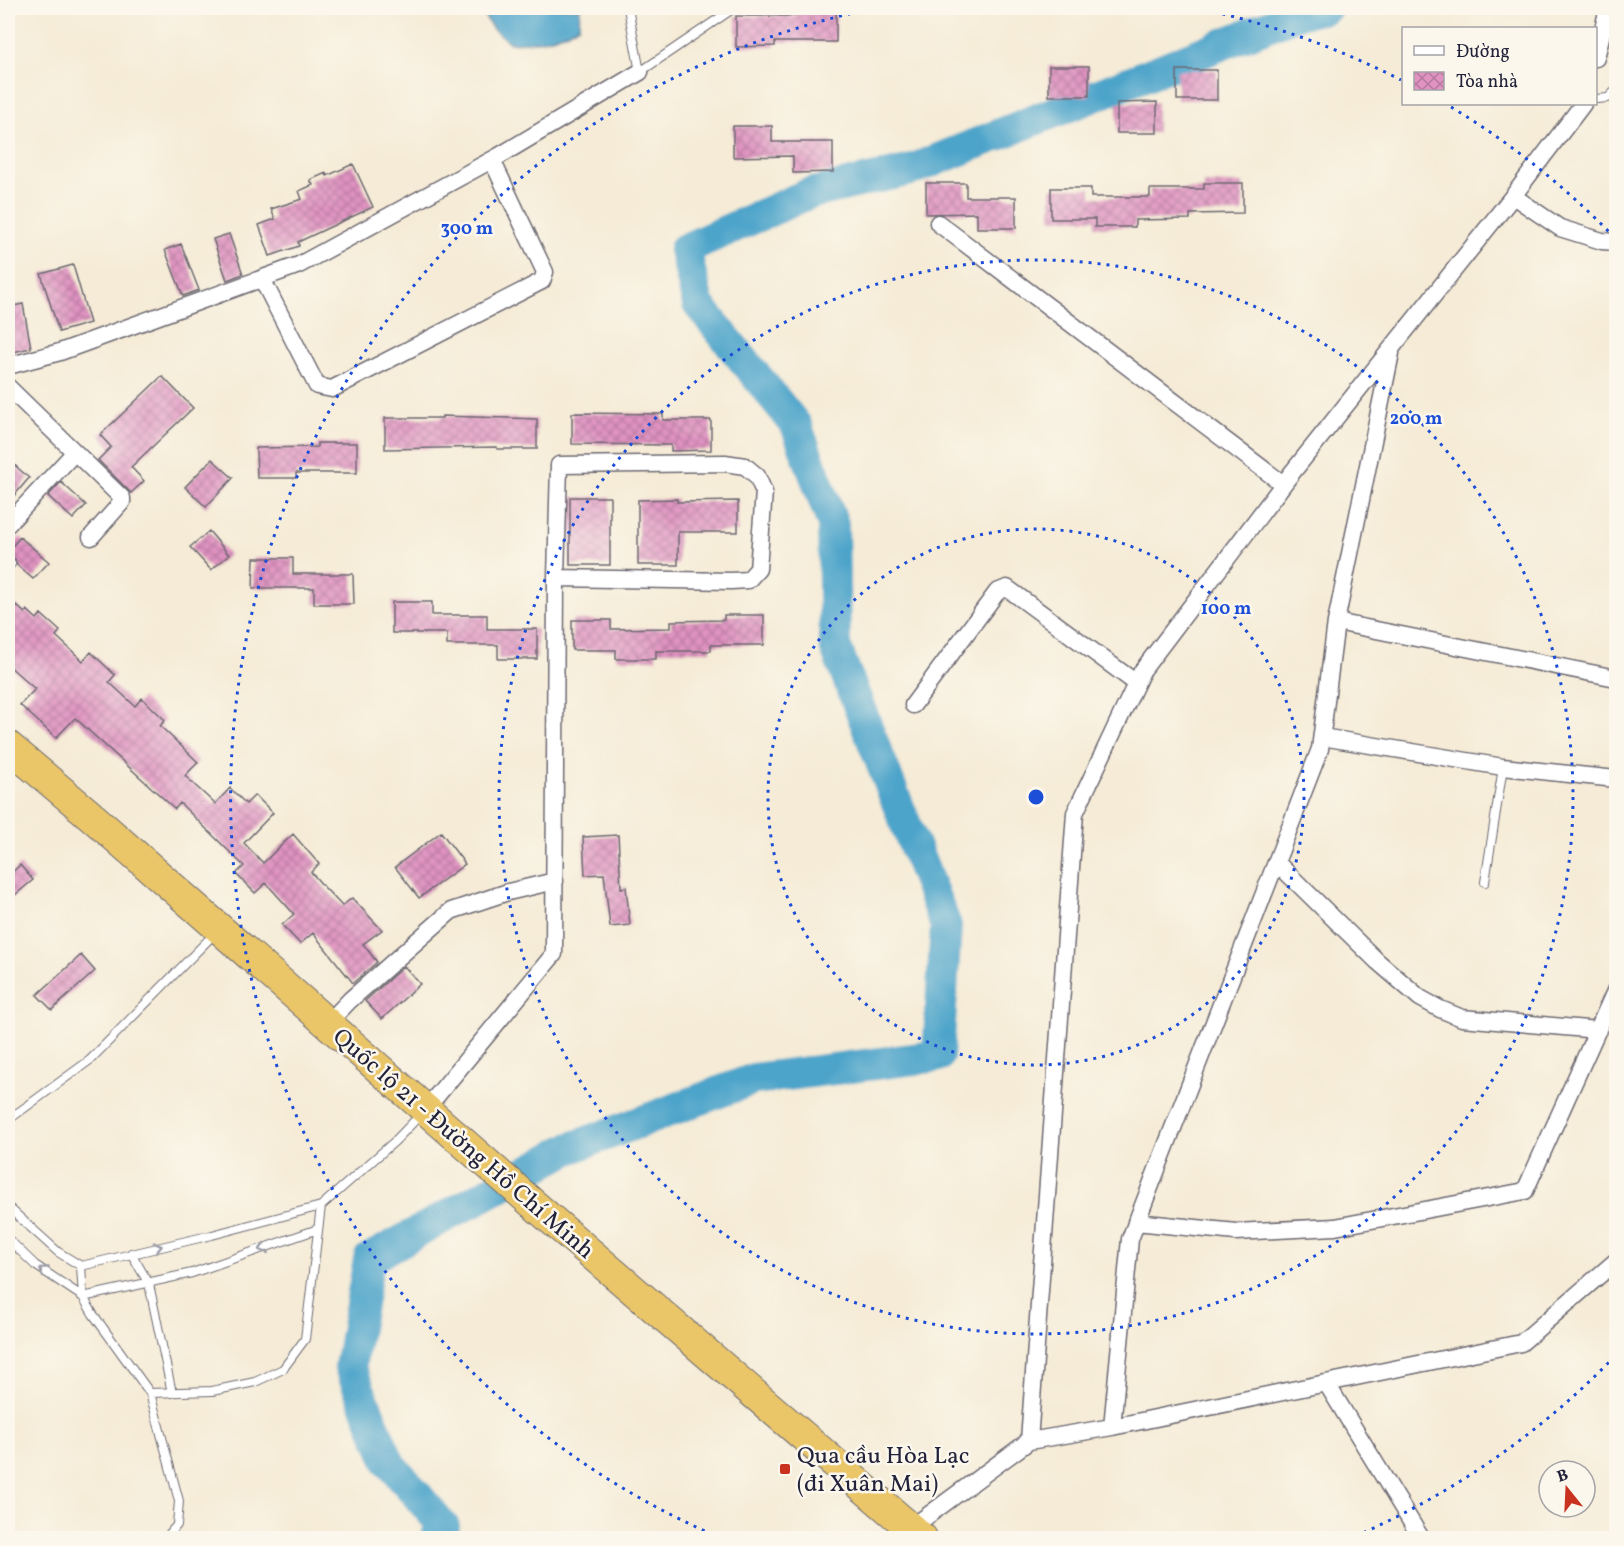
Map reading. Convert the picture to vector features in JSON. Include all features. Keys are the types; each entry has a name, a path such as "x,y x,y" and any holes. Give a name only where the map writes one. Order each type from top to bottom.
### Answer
{"highway":[{"name":"Quốc lộ 21 - Đường Hồ Chí Minh","path":"8,746 90,815 478,1157 916,1533"}],"street":[{"path":"1597,54 1608,8"},
{"path":"8,366 60,352 299,265 492,160 640,72"},
{"path":"1029,1441 1075,813 1142,671 1283,484 1513,196 1582,105"},
{"path":"262,279 316,386 332,389 542,281 545,272 492,160"},
{"path":"1513,196 1560,228 1602,241 1617,242"},
{"path":"938,223 1283,484"},
{"path":"1112,1427 1130,1239 1320,749 1336,622 1391,349"},
{"path":"8,387 122,498 122,502 92,537"},
{"path":"8,524 75,452"},
{"path":"425,1110 554,954 556,578 559,465 724,463 745,466 757,476 764,492 758,569 748,580 556,578"},
{"path":"913,705 997,592 1007,588 1136,683"},
{"path":"1336,622 1617,678"},
{"path":"1322,737 1503,767 1617,779"},
{"path":"1276,861 1377,961 1420,998 1440,1010 1462,1018 1598,1030"},
{"path":"327,1024 350,1000 451,911 508,892 555,881"},
{"path":"1136,1222 1236,1232 1335,1227 1525,1191 1617,989"},
{"path":"916,1533 1029,1441 1112,1427 1521,1344 1617,1261"},
{"path":"1327,1384 1421,1539"}],"lane":[{"path":"628,8 640,72 734,8"},
{"path":"1597,99 1608,98 1617,90"},
{"path":"1485,882 1503,767"},
{"path":"8,1120 90,1059 219,929"},
{"path":"8,1207 58,1252 81,1266 321,1206 395,1141 425,1110"},
{"path":"150,1393 212,1391 255,1382 283,1369 304,1339 321,1206"},
{"path":"83,1297 192,1273 318,1229"},
{"path":"8,1239 35,1265 83,1297 150,1393 179,1501 177,1525 166,1539"},
{"path":"131,1253 149,1284 172,1393"},
{"path":"81,1266 83,1297"}],"water":[{"path":"479,8 580,8 579,26 546,39 510,43 493,29"}],"building":[{"path":"796,11 836,11 836,42 775,42 775,46 736,47 736,16 796,16"},
{"path":"1049,66 1089,66 1089,96 1049,96"},
{"path":"1177,70 1217,70 1217,100 1177,100"},
{"path":"1157,102 1157,133 1117,133 1117,103"},
{"path":"733,126 772,126 772,142 833,142 833,172 793,173 793,156 733,157"},
{"path":"353,164 373,207 298,242 299,246 270,256 259,225 275,219 271,209 302,199 299,191 313,185 310,180 326,173 327,176"},
{"path":"926,183 966,183 966,197 1016,197 1016,228 977,228 977,213 926,214"},
{"path":"1204,183 1243,183 1243,213 1190,214 1190,219 1135,220 1135,227 1095,227 1095,219 1051,219 1051,188 1091,188 1091,197 1150,197 1150,189 1204,189"},
{"path":"229,234 243,274 227,280 213,239"},
{"path":"181,244 199,290 183,296 165,250"},
{"path":"73,265 90,323 59,332 41,274"},
{"path":"23,304 31,348 8,353 8,307"},
{"path":"162,376 193,408 131,467 144,481 131,493 98,460 111,447 100,435"},
{"path":"572,413 663,414 663,420 711,420 711,450 671,451 671,445 572,444"},
{"path":"442,416 537,419 537,449 497,449 497,447 385,449 385,418 442,418"},
{"path":"317,443 357,443 357,473 296,473 296,478 257,478 256,448 317,447"},
{"path":"8,459 29,478 8,503"},
{"path":"212,459 233,478 206,507 185,487"},
{"path":"61,482 86,505 73,519 48,496"},
{"path":"570,497 610,497 610,565 570,565"},
{"path":"677,499 677,502 738,501 738,532 678,532 678,565 638,565 638,500"},
{"path":"209,531 229,555 211,570 190,547"},
{"path":"20,537 49,562 33,579 17,565 15,559 8,556 8,551"},
{"path":"254,558 293,558 293,574 353,574 354,604 314,604 314,588 253,588"},
{"path":"8,598 25,613 27,610 37,619 41,614 60,631 56,636 83,661 91,652 115,675 109,682 135,706 142,698 165,720 160,726 198,762 185,776 215,804 230,788 246,804 255,795 273,813 244,843 263,863 293,834 319,864 311,872 324,887 342,906 352,898 382,930 363,944 377,962 353,983 313,933 300,944 282,925 294,914 266,883 255,893 236,874 244,866 180,803 175,809 75,718 56,738 20,705 35,689 8,665"},
{"path":"392,602 432,602 432,615 487,615 487,629 537,629 537,659 498,659 498,645 447,645 447,633 392,633"},
{"path":"724,615 764,615 764,645 711,645 711,651 656,651 656,659 616,659 616,650 572,650 572,620 611,620 611,629 671,628 671,621 724,620"},
{"path":"441,832 465,864 419,898 395,867"},
{"path":"618,835 621,888 626,887 630,925 610,927 604,874 585,875 583,837"},
{"path":"20,865 33,880 8,901 8,876"},
{"path":"81,955 95,971 52,1010 37,995"},
{"path":"404,966 420,984 382,1019 365,1001"}],"waterway":[{"path":"436,1538 444,1527 389,1462 350,1367 369,1259 566,1150 754,1079 938,1056 946,926 835,646 833,524 796,425 698,304 685,249 808,194 911,170 1300,13 1326,8"}],"place":[{"name":"Qua cầu Hòa Lạc (đi Xuân Mai)","path":"785,1469"}]}
